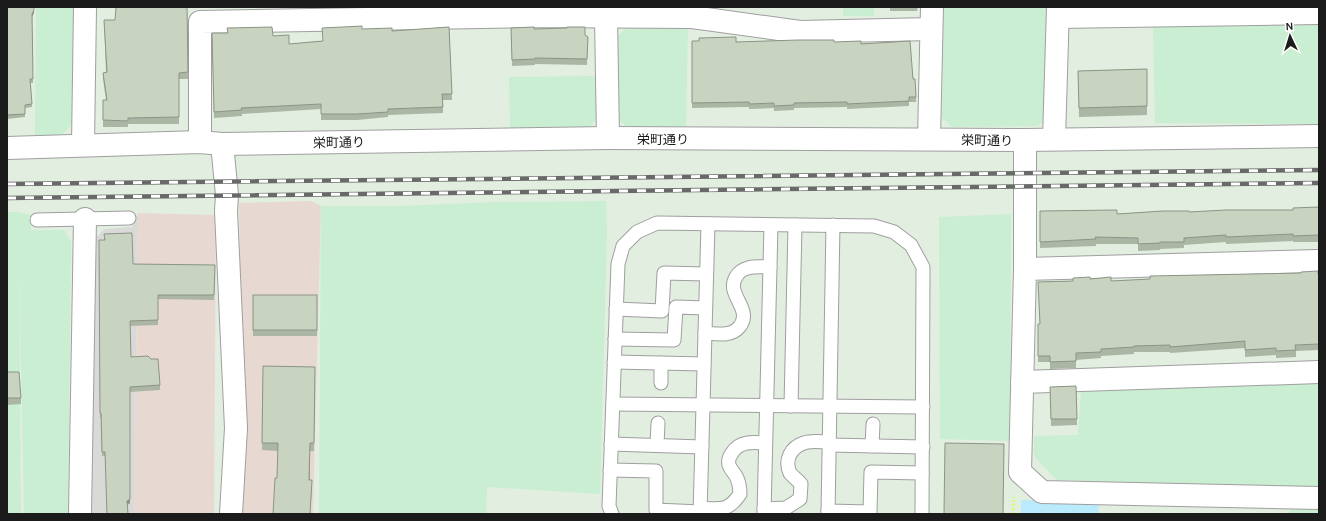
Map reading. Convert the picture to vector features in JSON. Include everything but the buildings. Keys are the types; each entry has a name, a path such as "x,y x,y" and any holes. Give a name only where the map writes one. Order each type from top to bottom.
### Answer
{"street":[{"path":"83,145 85,7"},
{"path":"929,139 932,7"},
{"path":"200,142 200,22 531,11 606,17 692,17 800,32 931,29"},
{"path":"1054,139 1058,12 1319,13"},
{"path":"606,17 608,138"},
{"name":"栄町通り","path":"7,148 200,142 222,144 608,138 1025,140 1319,136"},
{"path":"1025,140 1025,269 1020,472 1042,492 1273,506 1319,498"},
{"path":"222,144 226,195 236,428 231,514"},
{"path":"80,514 84,219"},
{"path":"1025,269 1319,261"},
{"path":"1022,382 1319,372"}],"lane":[{"path":"36,220 129,218"},
{"path":"612,514 609,506 618,264 623,246 637,232 657,223 874,226 894,232 911,245 923,267 922,514"},
{"path":"700,511 708,224"},
{"path":"771,225 764,511 786,508 800,499 801,484 791,475 788,467 788,461 791,452 805,442 923,447"},
{"path":"791,406 795,225"},
{"path":"834,225 828,512 870,512 871,472 922,473"},
{"path":"705,334 728,334 737,330 743,322 744,313 733,290 733,281 738,273 746,268 770,267"},
{"path":"616,309 662,311 664,273 706,274"},
{"path":"615,339 674,340 676,307 705,308"},
{"path":"614,362 704,364"},
{"path":"661,363 661,383"},
{"path":"613,404 923,407"},
{"path":"658,423 658,445"},
{"path":"872,424 872,446"},
{"path":"610,470 656,471 656,510 720,510 729,507 736,501 740,494 737,477 732,472 729,465 729,458 732,451 739,445 745,443 765,443"},
{"path":"611,444 702,447"}],"shaded area":[{"path":"311,201 321,206 313,514 240,514 243,458 239,203"},
{"path":"138,213 134,514 91,514 94,239 105,229 132,227"},
{"path":"138,213 216,215 214,514 134,514"},
{"path":"1021,500 1099,503 1098,514 1021,514"}],"green space":[{"path":"36,7 76,7 73,123 60,137 35,137"},
{"path":"843,7 874,7 874,16 843,16"},
{"path":"944,7 1049,7 1047,117 1038,126 952,127 942,118"},
{"path":"1319,23 1319,124 1155,123 1153,24"},
{"path":"627,27 688,27 686,128 628,128 618,119 618,36"},
{"path":"593,76 598,81 597,119 588,129 510,130 509,77"},
{"path":"606,201 607,232 600,494 487,487 486,514 319,514 321,206 400,206 496,202"},
{"path":"7,212 18,212 31,215 31,230 64,230 71,242 68,514 24,514 19,264 21,514 7,514"},
{"path":"1011,214 1010,441 940,439 939,217"},
{"path":"1319,381 1319,488 1057,480 1034,456 1034,436 1078,435 1081,391"},
{"path":"1293,508 1319,509 1319,514 1287,514"}],"railway":[{"path":"7,184 1319,170"},
{"path":"7,198 1319,183"}]}
